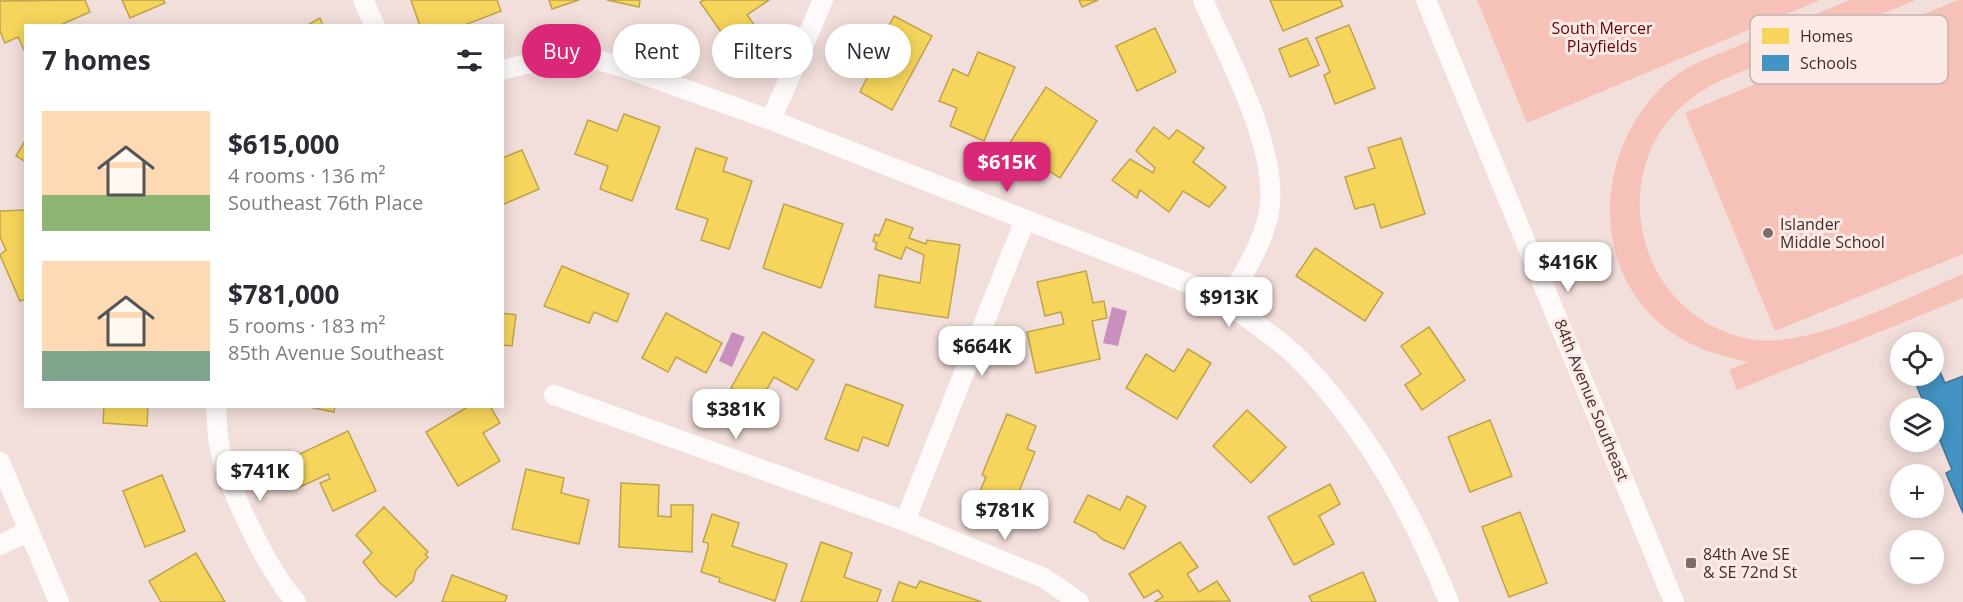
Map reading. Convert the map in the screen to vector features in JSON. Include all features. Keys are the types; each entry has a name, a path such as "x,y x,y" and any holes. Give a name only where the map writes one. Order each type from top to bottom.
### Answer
{"street":[{"path":"363,0 374,24"},
{"path":"771,120 823,0"},
{"path":"1203,0 1263,140 1270,170 1268,219 1255,254 1227,303"},
{"name":"84th Avenue Southeast","path":"1426,0 1674,602"},
{"path":"504,70 556,57 590,58 620,66 771,120 1025,219 1185,282 1227,303 1300,360 1344,409 1384,468 1410,516 1449,602"},
{"path":"905,521 1025,219"},
{"path":"554,394 905,521 1044,578 1079,602"},
{"path":"216,408 219,446 240,504 268,563 296,602"},
{"path":"0,462 59,602"},
{"path":"0,545 29,531"}],"green space":[{"name":"South Mercer Playfields","path":"1477,0 1820,0 1784,15 1750,15 1750,29 1527,123"},
{"path":"1850,0 1916,0 1879,15 1813,15"},
{"path":"1963,0 1963,254 1775,331 1685,113 1755,84 1948,84 1948,15 1922,15"},
{"path":"1750,41 1750,68 1712,85 1692,98 1667,122 1650,151 1642,182 1640,214 1646,246 1660,276 1680,302 1707,323 1731,334 1758,340 1782,340 1834,328 1862,318 1963,274 1963,298 1737,390 1729,370 1748,362 1687,342 1655,319 1631,290 1617,256 1610,221 1612,184 1622,148 1639,115 1664,85 1682,71"}],"shaded area":[{"path":"1112,307 1127,311 1118,346 1103,343"},
{"path":"732,332 745,337 732,367 719,361"}],"building: Homes":[{"path":"85,0 90,12 63,24 24,24 24,50 18,37 5,43 0,31 0,1"},
{"path":"122,0 163,0 165,3 130,18"},
{"path":"411,0 497,0 501,11 467,24 419,24"},
{"path":"549,0 579,0 552,9"},
{"path":"607,0 640,0 639,7"},
{"path":"704,0 769,0 747,15 754,24 715,24 700,2"},
{"path":"1079,0 1098,0 1082,7"},
{"path":"1270,0 1340,0 1343,6 1283,31"},
{"path":"894,16 909,24 890,24"},
{"path":"320,18 322,24 310,24"},
{"path":"911,25 932,36 911,75"},
{"path":"1349,25 1375,88 1335,104 1324,75 1330,72 1316,38"},
{"path":"1155,28 1176,72 1137,91 1116,46"},
{"path":"1307,38 1319,65 1290,77 1279,49"},
{"path":"978,52 1015,67 984,141 950,126 957,108 939,101 953,69 968,76"},
{"path":"867,78 909,78 892,110 860,92"},
{"path":"1046,87 1097,121 1060,178 1009,144"},
{"path":"624,114 660,127 632,201 600,189 608,166 575,154 588,120 617,131"},
{"path":"1154,127 1169,139 1177,130 1204,148 1193,162 1226,187 1209,207 1183,191 1169,212 1140,190 1137,198 1112,180 1130,159 1153,173 1155,168 1136,151"},
{"path":"1401,138 1425,214 1381,228 1374,204 1355,209 1345,177 1375,168 1368,148"},
{"path":"24,142 24,161 16,156"},
{"path":"696,148 727,158 723,171 752,181 729,249 701,240 708,219 676,209"},
{"path":"522,150 539,189 504,204 504,157"},
{"path":"784,204 843,224 821,288 763,268"},
{"path":"24,210 24,300 20,301 0,255 6,250 0,237 0,211"},
{"path":"886,219 913,228 909,238 926,244 927,240 960,245 948,318 875,307 879,275 920,283 924,255 906,247 901,259 875,249 877,243 873,241 875,234 879,236"},
{"path":"1315,248 1383,293 1365,321 1296,276"},
{"path":"562,266 629,294 617,322 594,312 589,323 544,306"},
{"path":"1086,271 1093,303 1104,301 1107,318 1092,321 1100,359 1036,373 1027,332 1064,324 1061,312 1045,316 1037,282"},
{"path":"504,313 516,315 512,346 504,345"},
{"path":"666,313 722,343 706,373 676,357 668,372 642,358"},
{"path":"1429,327 1465,380 1422,410 1405,385 1421,374 1401,346"},
{"path":"763,332 814,360 797,390 774,377 759,403 731,388"},
{"path":"1188,349 1211,363 1177,419 1126,388 1146,354 1174,372"},
{"path":"846,384 903,405 888,446 863,437 858,451 825,439"},
{"path":"104,408 148,408 147,426 103,423"},
{"path":"314,408 335,408 334,412"},
{"path":"466,408 491,408 500,423 483,433 500,461 458,486 426,432"},
{"path":"1247,410 1286,447 1251,483 1213,446"},
{"path":"1007,414 1036,426 1027,449 1035,452 1014,504 980,491 986,477 982,475"},
{"path":"1490,420 1512,476 1470,492 1448,437"},
{"path":"348,431 376,491 333,511 320,483 330,479 328,474 300,487 287,460"},
{"path":"526,469 564,478 561,493 589,500 579,544 512,529"},
{"path":"162,475 185,531 145,547 123,491"},
{"path":"621,483 659,485 658,516 671,517 671,505 693,505 692,552 619,547"},
{"path":"1330,484 1340,504 1319,516 1334,544 1294,565 1268,517"},
{"path":"1088,495 1120,510 1127,496 1146,506 1124,549 1074,522"},
{"path":"384,507 428,552 425,554 428,557 416,570 413,581 396,597 380,583 363,562 372,553 356,535"},
{"path":"1520,512 1547,583 1509,597 1482,527"},
{"path":"712,514 739,523 732,546 787,564 775,601 719,582 720,578 701,572 708,548 708,543 703,542"},
{"path":"821,542 852,553 844,577 881,590 877,602 801,602"},
{"path":"1180,542 1198,567 1187,574 1199,592 1217,581 1230,601 1154,602 1163,597 1158,590 1144,598 1129,574"},
{"path":"196,553 225,602 161,602 149,581"},
{"path":"1363,572 1376,602 1312,602 1309,596"},
{"path":"452,575 507,596 505,602 442,602"},
{"path":"920,581 982,602 892,602 899,582 916,588"}],"building: Schools":[{"path":"1963,376 1963,513 1946,473 1952,470 1944,450 1944,398 1922,398 1917,386 1944,386 1944,381 1945,383"}],"place":[{"name":"Islander Middle School","path":"1768,233"},
{"name":"84th Ave SE & SE 72nd St","path":"1691,563"}]}
